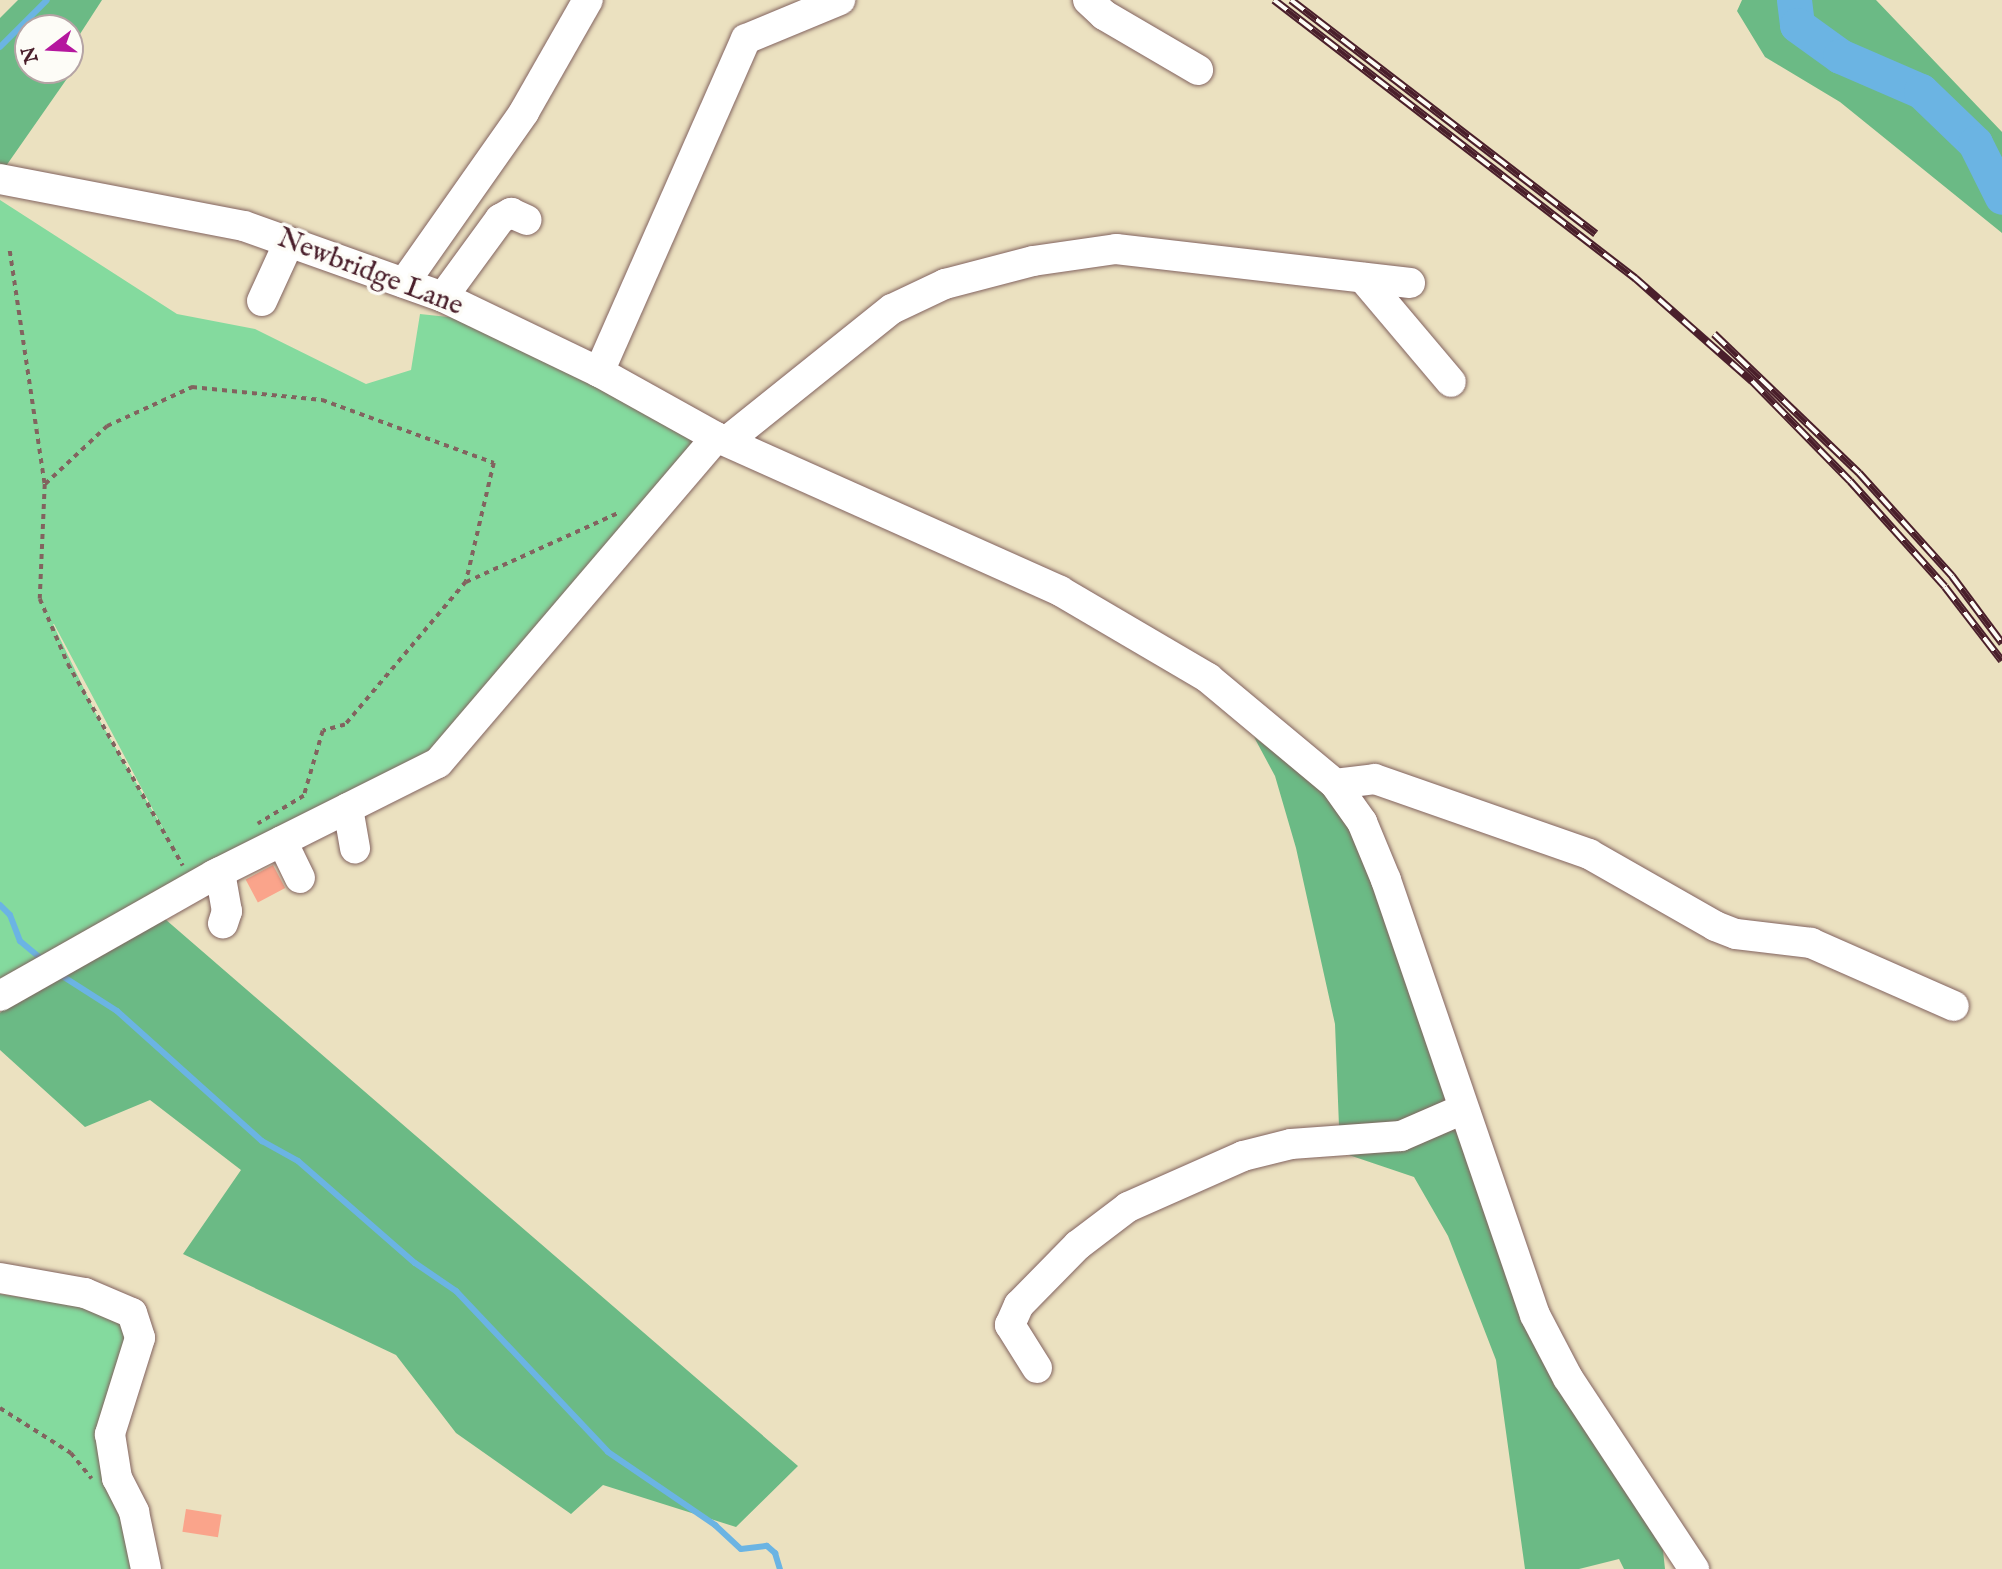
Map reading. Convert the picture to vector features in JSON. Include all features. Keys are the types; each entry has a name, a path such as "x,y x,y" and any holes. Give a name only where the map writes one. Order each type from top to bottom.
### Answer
{"street":[{"path":"404,283 524,112 589,0"},
{"path":"599,372 746,39 840,0"},
{"path":"1088,0 1104,15 1198,70"},
{"name":"Newbridge Lane","path":"0,179 244,226 443,298 599,372 722,439 968,547 1140,634 1208,678 1335,784 1362,822 1386,880 1535,1315 1568,1378 1684,1562"},
{"path":"443,298 500,219 511,214 527,220"},
{"path":"262,301 289,242"},
{"path":"0,996 199,871 282,841 438,763 722,439 892,309 945,284 1033,261 1116,249 1410,283"},
{"path":"1363,278 1451,382"},
{"path":"1335,784 1375,779 1589,854 1714,926 1736,934 1811,943 1954,1006"},
{"path":"348,808 355,848"},
{"path":"282,841 300,878"},
{"path":"199,871 227,911 223,923"},
{"path":"1037,1368 1010,1325 1019,1305 1078,1245 1128,1208 1243,1156 1291,1144 1401,1136 1463,1109"},
{"path":"0,1278 85,1293 132,1313 140,1338 110,1434 117,1478 134,1512 146,1569"}],"path":[{"path":"9,251 45,484 40,599 68,664 199,871"},
{"path":"45,484 107,426 192,387 322,400 494,463 466,583"},
{"path":"256,825 304,796 323,731 345,725 466,583 624,510"},
{"path":"0,1408 72,1453 100,1489"}],"green space":[{"path":"18,0 102,0 84,28 84,14 14,14 14,84 63,84 6,166 0,165 0,18"},
{"path":"1742,0 1876,0 2002,132 2002,233 1840,102 1765,57 1737,11"},
{"path":"0,200 177,314 255,329 366,384 411,370 420,314 495,322 716,437 438,763 0,997","holes":["54,624 166,834 97,716"]},
{"path":"1254,737 1325,790 1356,834 1502,1261 1563,1390 1663,1550 1665,1569 1624,1569 1619,1559 1579,1569 1525,1569 1496,1360 1448,1236 1414,1177 1340,1152 1335,1024 1296,848 1275,776"},
{"path":"165,919 798,1466 736,1527 603,1485 571,1514 456,1433 396,1355 183,1254 241,1170 150,1100 85,1127 0,1050 0,1013 9,1003"},
{"path":"0,1294 84,1307 124,1320 129,1337 100,1429 135,1569 0,1569"}],"building":[{"path":"273,865 285,888 258,903 246,880"},
{"path":"186,1509 222,1515 218,1537 182,1532"}],"waterway":[{"path":"0,47 47,0"},
{"path":"1794,0 1797,25 1840,56 1921,91 1975,143 2002,197"},
{"path":"0,905 10,915 20,941 43,960"},
{"path":"56,972 117,1011 262,1141 298,1161 415,1263 456,1291 608,1452 715,1525 741,1549 767,1546 775,1553 780,1569"}],"railway":[{"path":"1274,0 1635,278 1752,381 1850,481 1945,587 2002,661"},
{"path":"1291,0 1596,234"},
{"path":"1714,334 1859,473 1952,576 2002,643"}]}
